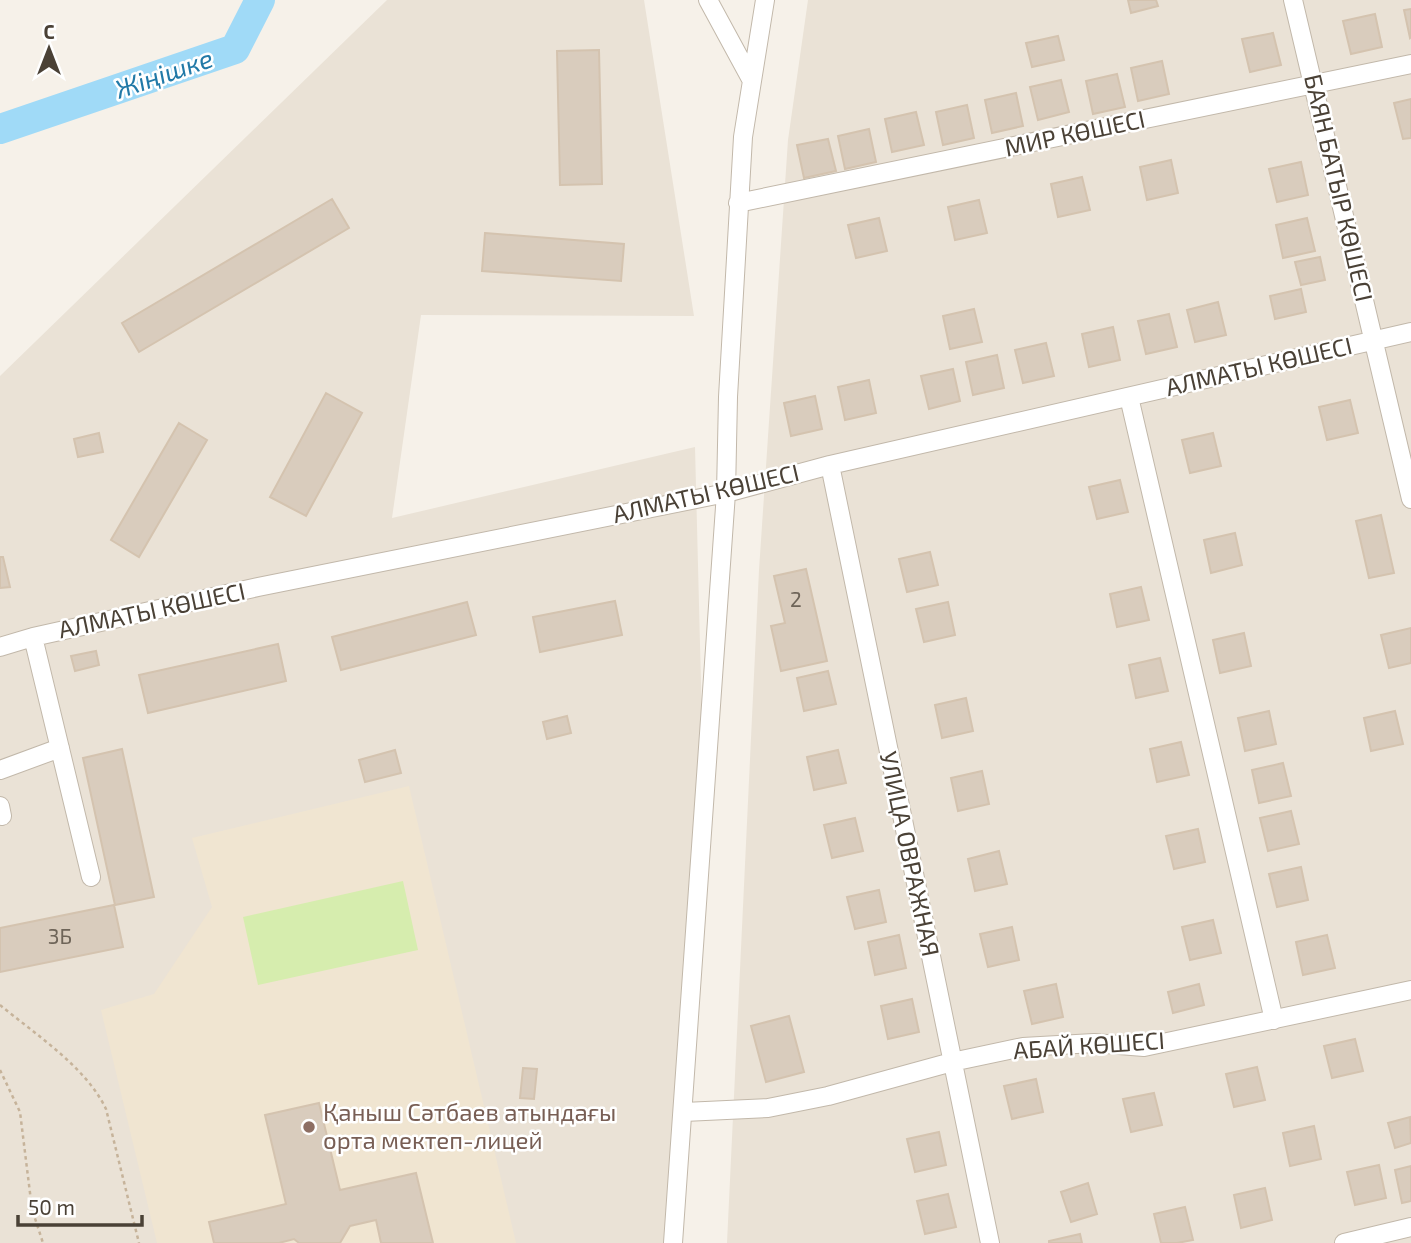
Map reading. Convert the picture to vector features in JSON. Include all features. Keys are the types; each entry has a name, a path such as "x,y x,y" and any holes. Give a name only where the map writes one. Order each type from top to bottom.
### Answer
{"street":[{"path":"708,0 752,81"},
{"path":"673,1243 726,493 738,203 743,137 765,0"},
{"name":"БАЯН БАТЫР КӨШЕСІ","path":"1293,0 1411,499"},
{"name":"МИР КӨШЕСІ","path":"738,203 1411,64"},
{"name":"АЛМАТЫ КӨШЕСІ","path":"0,647 33,637 258,587 726,493 830,465 1411,332"},
{"path":"1129,397 1274,1020"},
{"name":"УЛИЦА ОВРАЖНАЯ","path":"830,465 990,1243"},
{"path":"33,637 91,877"},
{"path":"0,770 60,747"},
{"name":"АБАЙ КӨШЕСІ","path":"684,1112 768,1108 828,1096 952,1062 1023,1047 1094,1043 1144,1047 1411,990"},
{"path":"1344,1243 1411,1227"}],"path":[{"path":"0,1005 67,1061 100,1097 106,1109 139,1243"},
{"path":"0,1070 20,1112 32,1209 43,1243"}],"shaded area":[{"path":"387,0 644,0 694,316 421,315 392,518 695,447 702,723 670,1243 0,1243 0,376"},
{"path":"808,0 1411,0 1411,1243 727,1243 759,570 788,140"},
{"name":"Қаныш Сәтбаев атындағы орта мектеп-лицей","path":"409,786 516,1243 157,1243 101,1010 154,994 212,907 192,838"}],"green space":[{"path":"403,881 418,950 258,985 243,917"}],"building":[{"path":"1128,0 1156,0 1158,6 1131,13"},
{"path":"1411,9 1411,37 1410,38 1404,10"},
{"path":"1375,14 1382,47 1351,54 1343,21"},
{"path":"1273,33 1281,65 1250,72 1242,39"},
{"path":"1058,36 1064,60 1032,67 1026,43"},
{"path":"599,50 602,184 560,185 557,51"},
{"path":"1162,61 1169,94 1138,101 1131,68"},
{"path":"1117,74 1125,107 1093,114 1086,81"},
{"path":"1061,80 1069,112 1038,120 1030,87"},
{"path":"1016,93 1023,126 992,133 985,100"},
{"path":"1411,99 1411,138 1403,139 1394,103"},
{"path":"967,105 974,138 943,145 936,112"},
{"path":"916,112 924,145 892,152 885,119"},
{"path":"869,129 876,162 845,169 838,136"},
{"path":"828,139 836,171 804,178 797,145"},
{"path":"1171,160 1178,193 1147,200 1140,167"},
{"path":"1301,162 1308,195 1277,202 1269,169"},
{"path":"1082,177 1090,210 1058,217 1051,184"},
{"path":"332,199 349,228 139,352 122,323"},
{"path":"979,200 987,233 955,240 948,207"},
{"path":"879,218 887,251 856,258 848,225"},
{"path":"1307,218 1315,251 1283,258 1276,225"},
{"path":"485,233 624,244 621,281 482,271"},
{"path":"1320,257 1325,280 1301,285 1295,262"},
{"path":"1301,289 1306,312 1275,319 1270,296"},
{"path":"1218,302 1226,335 1195,342 1187,310"},
{"path":"974,309 982,342 950,349 943,316"},
{"path":"1169,314 1177,347 1146,354 1138,321"},
{"path":"1113,327 1120,360 1089,367 1082,334"},
{"path":"1046,343 1054,376 1023,383 1015,350"},
{"path":"997,355 1004,388 973,395 966,362"},
{"path":"953,369 960,401 929,409 921,376"},
{"path":"869,380 876,413 845,420 838,387"},
{"path":"326,393 362,413 306,516 270,497"},
{"path":"815,396 822,429 791,436 784,403"},
{"path":"1350,400 1358,433 1327,440 1319,407"},
{"path":"179,423 207,440 139,557 111,540"},
{"path":"99,433 103,452 78,457 74,439"},
{"path":"1213,433 1221,466 1190,473 1182,440"},
{"path":"1120,480 1128,512 1097,519 1089,487"},
{"path":"1381,515 1394,573 1369,578 1356,521"},
{"path":"1235,533 1242,565 1211,573 1204,540"},
{"path":"930,552 938,585 907,592 899,559"},
{"path":"0,557 3,557 10,587 0,588"},
{"path":"806,569 827,661 781,671 771,626 785,623 774,576"},
{"path":"1141,587 1149,620 1117,627 1110,594"},
{"path":"615,601 622,635 540,652 533,617"},
{"path":"467,602 476,635 341,670 332,637"},
{"path":"948,602 955,635 924,642 916,609"},
{"path":"1411,628 1411,663 1389,668 1381,635"},
{"path":"1244,633 1251,666 1220,673 1213,640"},
{"path":"278,644 286,681 148,713 139,675"},
{"path":"96,651 99,665 75,671 71,656"},
{"path":"1160,658 1168,691 1136,698 1129,665"},
{"path":"828,671 836,704 804,711 797,678"},
{"path":"966,698 973,731 942,738 935,705"},
{"path":"1269,711 1276,744 1245,751 1238,718"},
{"path":"1395,711 1403,744 1371,751 1364,718"},
{"path":"567,716 571,733 547,739 543,722"},
{"path":"1181,742 1189,775 1157,782 1150,749"},
{"path":"122,749 154,897 115,905 83,758"},
{"path":"395,750 401,773 365,782 359,760"},
{"path":"838,750 846,783 814,790 807,757"},
{"path":"1283,763 1291,796 1259,803 1252,770"},
{"path":"982,771 989,804 958,811 951,778"},
{"path":"1291,811 1299,844 1268,851 1260,818"},
{"path":"855,818 863,851 832,858 824,825"},
{"path":"1198,829 1205,862 1174,869 1166,836"},
{"path":"999,851 1007,884 975,891 968,859"},
{"path":"1301,867 1308,900 1277,907 1269,874"},
{"path":"879,890 886,922 855,929 847,897"},
{"path":"114,905 123,947 0,972 0,928"},
{"path":"1213,920 1221,953 1190,960 1182,927"},
{"path":"1012,927 1019,960 988,967 980,934"},
{"path":"899,935 906,968 875,975 868,942"},
{"path":"1327,935 1335,968 1303,975 1296,942"},
{"path":"1056,984 1063,1017 1032,1024 1024,991"},
{"path":"1199,984 1204,1005 1173,1013 1168,992"},
{"path":"912,999 919,1032 888,1039 881,1006"},
{"path":"789,1016 804,1072 766,1082 751,1026"},
{"path":"1355,1039 1363,1071 1332,1078 1324,1046"},
{"path":"1257,1067 1265,1100 1234,1107 1226,1074"},
{"path":"523,1068 537,1069 534,1099 520,1098"},
{"path":"1036,1079 1043,1112 1012,1119 1004,1086"},
{"path":"1154,1093 1162,1125 1131,1132 1123,1099"},
{"path":"319,1103 340,1190 416,1173 433,1243 381,1243 376,1220 350,1226 340,1243 299,1243 294,1239 279,1243 214,1243 209,1222 286,1204 265,1115"},
{"path":"1410,1117 1411,1143 1395,1148 1388,1123"},
{"path":"1314,1126 1321,1159 1290,1166 1283,1133"},
{"path":"939,1132 946,1165 915,1172 907,1139"},
{"path":"1379,1165 1386,1198 1355,1205 1347,1172"},
{"path":"1411,1166 1411,1201 1402,1203 1395,1170"},
{"path":"1088,1183 1097,1214 1071,1222 1061,1192"},
{"path":"1265,1188 1272,1220 1241,1228 1234,1195"},
{"path":"948,1194 956,1227 925,1234 917,1201"},
{"path":"1185,1207 1193,1240 1161,1243 1154,1214"},
{"path":"1080,1234 1082,1243 1049,1243 1049,1241"}],"waterway":[{"name":"Жіңішке","path":"0,129 235,49 260,0"}],"place":[{"name":"Қаныш Сәтбаев атындағы орта мектеп-лицей","path":"309,1127"}]}
